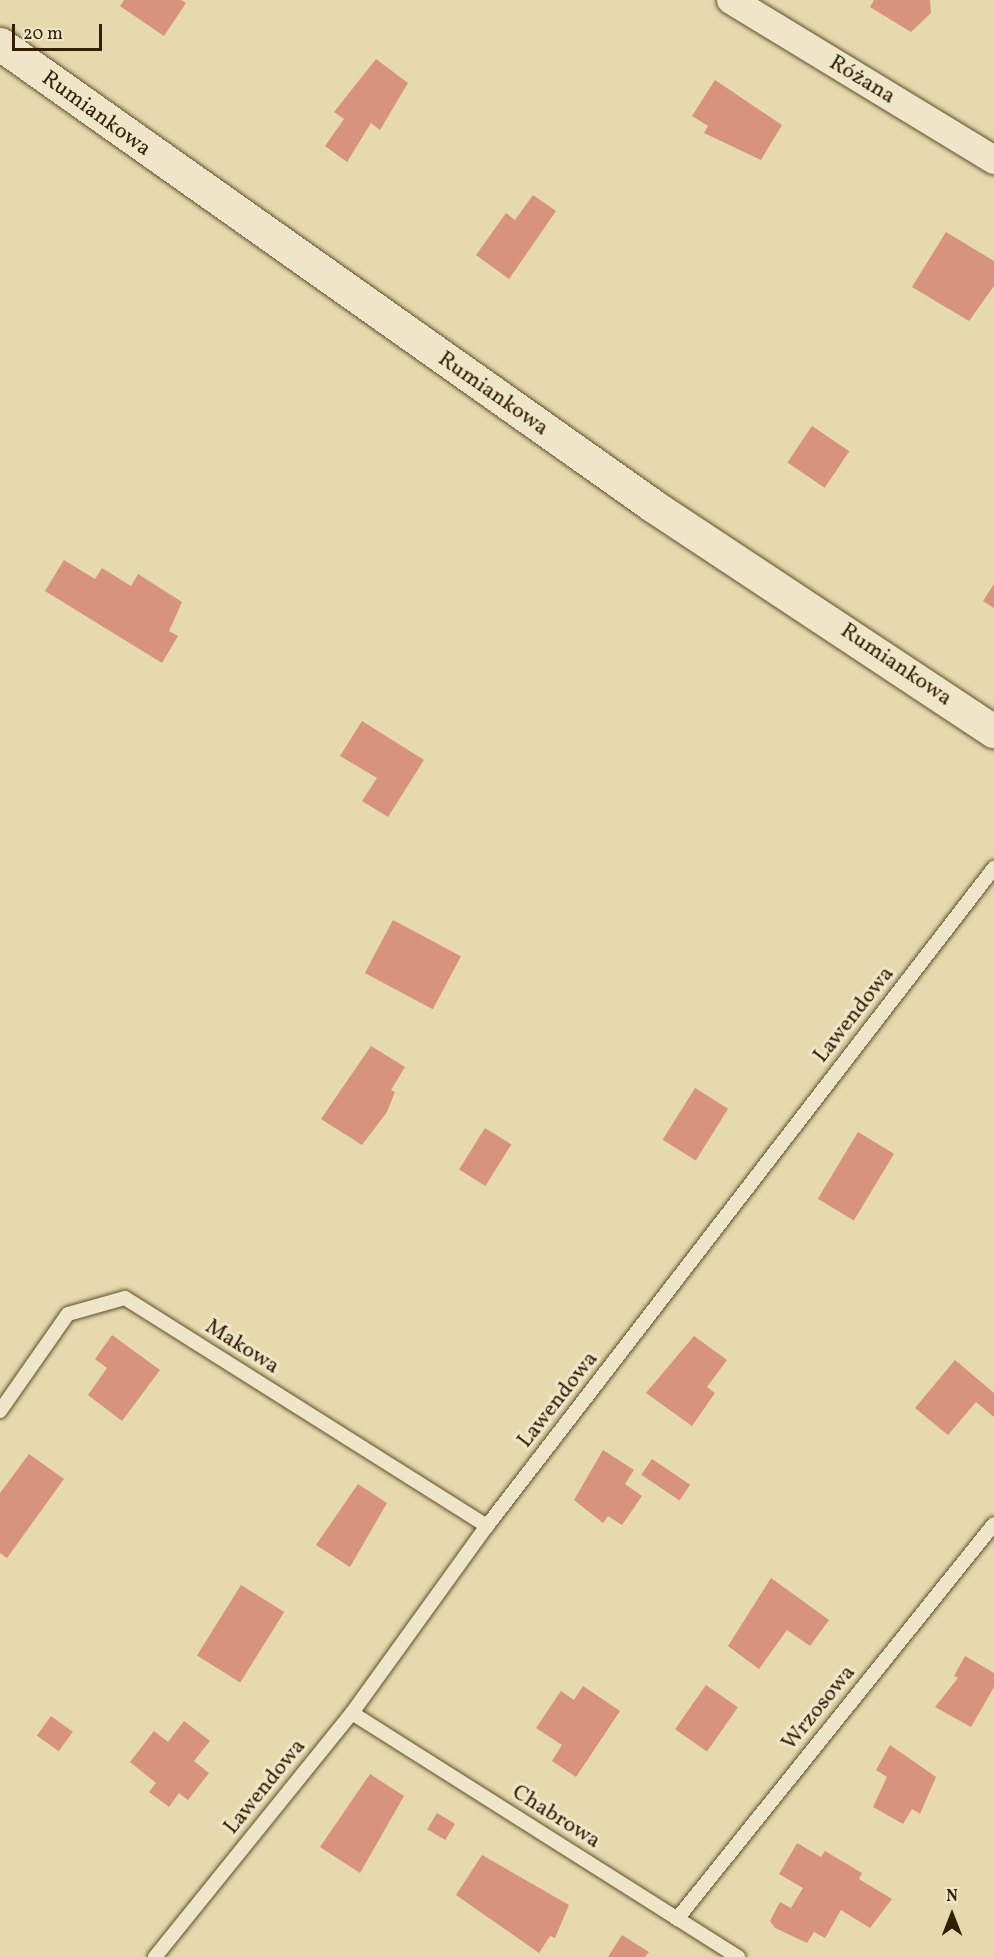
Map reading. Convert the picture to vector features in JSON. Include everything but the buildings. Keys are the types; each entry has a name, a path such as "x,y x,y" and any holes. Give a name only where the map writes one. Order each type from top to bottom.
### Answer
{"street":[{"name":"Różana","path":"731,0 994,160"},
{"name":"Rumiankowa","path":"0,44 652,505 994,731"}],"lane":[{"name":"Lawendowa","path":"155,1957 352,1713 488,1526 994,868"},
{"name":"Makowa","path":"0,1411 68,1314 125,1298 488,1526"},
{"name":"Wrzosowa","path":"677,1919 994,1524"},
{"name":"Chabrowa","path":"352,1713 738,1957"}]}
